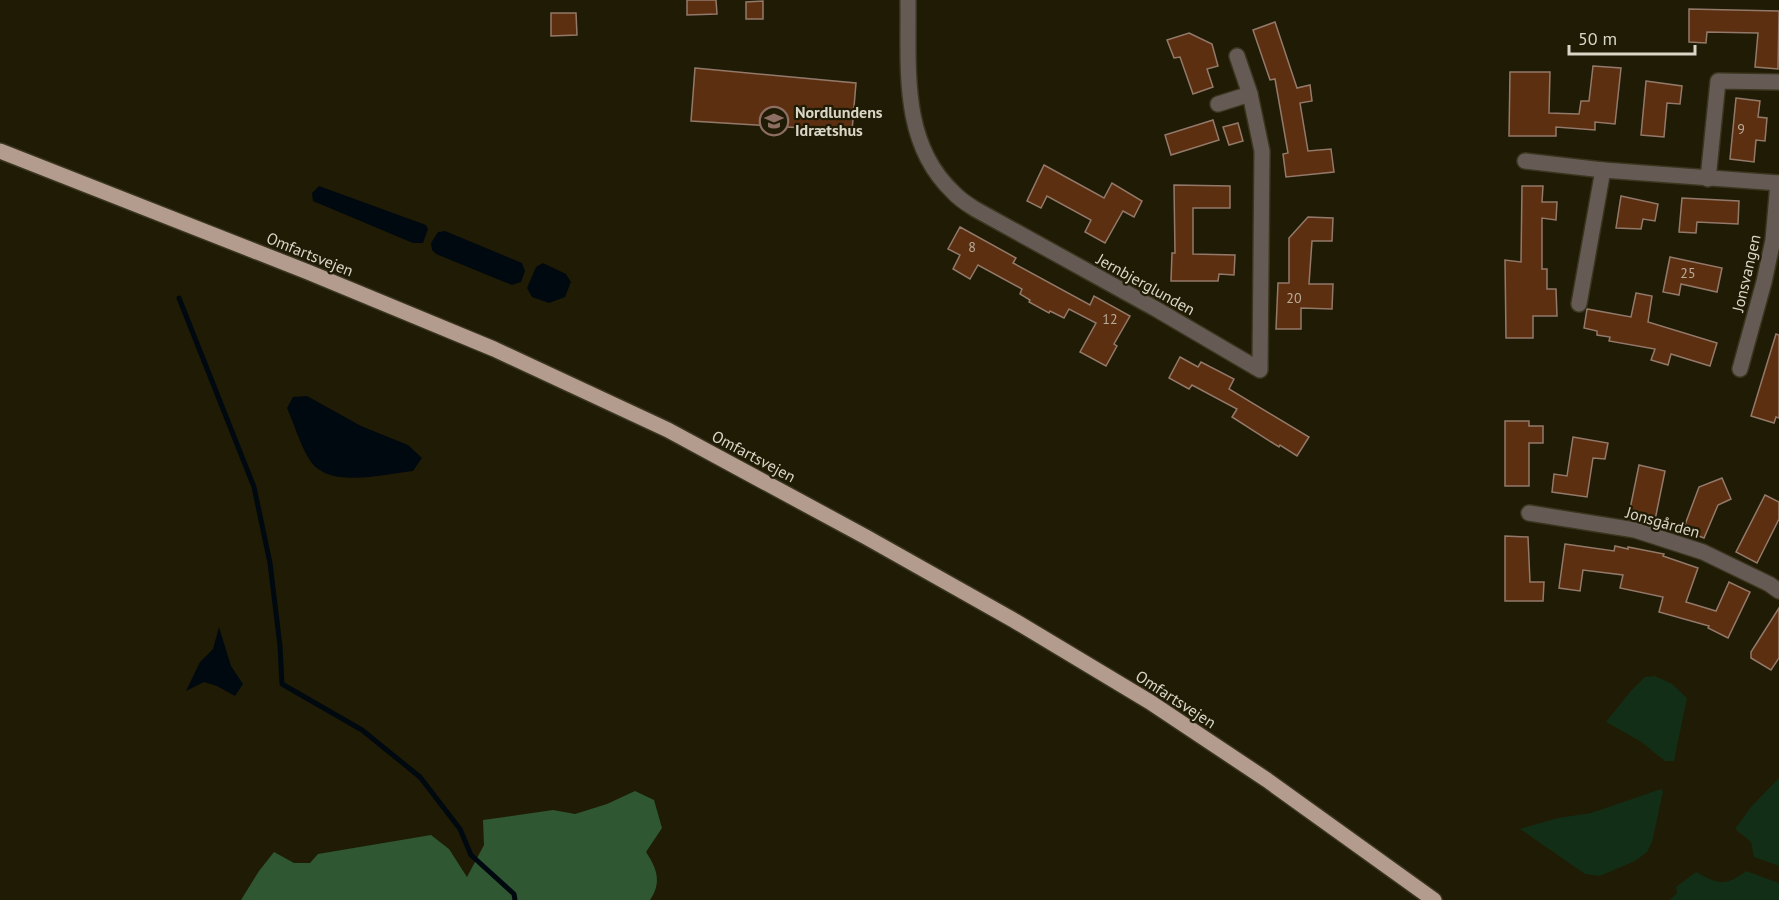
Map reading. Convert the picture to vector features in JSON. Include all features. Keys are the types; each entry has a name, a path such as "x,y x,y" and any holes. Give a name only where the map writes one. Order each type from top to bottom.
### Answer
{"main road":[{"name":"Omfartsvejen","path":"0,151 308,272 483,345 668,430 1005,615 1150,702 1267,780 1434,900"}],"street":[{"name":"Jernbjerglunden","path":"908,0 909,84 914,124 933,169 952,192 975,209 1260,369 1262,151 1250,94 1238,56"},
{"path":"1708,179 1718,81 1779,82"},
{"path":"1218,104 1250,94"},
{"name":"Jonsvangen","path":"1525,161 1603,170 1779,183 1773,240 1740,369"},
{"path":"1579,304 1603,170"},
{"name":"Jonsgården","path":"1529,513 1635,530 1703,552 1779,591"}],"green space":[{"path":"1655,676 1672,684 1687,698 1674,761 1665,761 1640,741 1606,722 1645,677"},
{"path":"1779,778 1779,866 1754,857 1751,842 1735,829 1751,807"},
{"path":"1661,789 1663,792 1652,842 1647,852 1635,861 1600,876 1585,874 1520,829 1558,818 1591,813"},
{"path":"635,791 654,800 662,828 646,852 657,876 656,887 650,900 241,900 274,852 294,863 310,863 318,854 431,835 449,849 467,877 484,845 483,820 553,810 575,814 607,804"},
{"path":"1746,871 1779,883 1779,900 1670,900 1677,893 1676,887 1696,872 1716,881 1727,882"}],"shaded area":[{"path":"319,186 426,225 428,229 423,243 413,243 313,201 312,193"},
{"path":"445,231 522,263 525,271 521,282 512,285 436,254 432,250 431,243 438,232"},
{"path":"543,263 566,274 571,282 565,297 549,303 532,297 527,288 536,267"},
{"path":"307,396 361,426 408,445 422,458 413,471 372,477 342,477 317,469 306,453 287,408 293,397"},
{"path":"219,627 231,666 243,684 235,696 204,682 186,691 200,662 213,649"}],"building":[{"path":"687,0 716,0 717,14 687,15"},
{"path":"763,1 763,19 746,19 746,2"},
{"path":"1689,9 1779,11 1778,69 1755,67 1758,33 1707,32 1706,43 1689,42"},
{"path":"551,13 576,13 577,35 551,36"},
{"path":"1275,22 1297,88 1310,85 1312,101 1300,103 1308,151 1331,149 1334,172 1286,177 1283,154 1288,153 1275,79 1270,80 1253,30"},
{"path":"1189,33 1212,44 1218,66 1207,69 1213,87 1193,94 1180,57 1174,58 1167,40"},
{"path":"1593,66 1621,68 1615,124 1595,122 1595,130 1556,127 1556,136 1509,136 1510,72 1550,72 1549,113 1579,114 1581,101 1589,101"},
{"path":"695,68 856,83 852,131 691,121"},
{"path":"1646,81 1682,86 1680,104 1667,103 1664,137 1641,135"},
{"path":"1736,98 1760,101 1758,117 1767,118 1765,141 1756,140 1754,162 1730,159"},
{"path":"1213,120 1219,140 1171,155 1165,135"},
{"path":"1238,123 1243,141 1229,145 1223,127"},
{"path":"1044,165 1104,198 1112,183 1142,201 1134,217 1123,211 1105,243 1085,232 1091,220 1047,196 1041,208 1027,201"},
{"path":"1174,185 1230,186 1230,208 1193,208 1193,254 1235,255 1234,275 1219,274 1218,281 1171,281 1172,253 1175,253"},
{"path":"1522,186 1543,186 1542,202 1557,202 1556,220 1542,218 1542,269 1547,269 1547,289 1556,289 1557,316 1533,316 1533,338 1506,338 1505,260 1521,262"},
{"path":"1621,196 1658,204 1655,221 1643,219 1641,229 1616,228"},
{"path":"1682,198 1739,201 1738,224 1697,222 1696,233 1679,232"},
{"path":"1308,217 1333,218 1332,241 1312,241 1309,284 1333,284 1332,309 1301,308 1301,329 1276,329 1278,283 1289,283 1289,238"},
{"path":"960,227 1016,258 1013,263 1090,305 1094,296 1130,316 1114,344 1117,346 1106,366 1080,352 1096,323 1069,309 1064,318 1050,311 1049,313 1020,294 1022,289 978,265 970,279 953,269 960,255 948,249"},
{"path":"1670,257 1722,268 1717,292 1681,284 1679,295 1663,292"},
{"path":"1636,293 1652,296 1648,322 1717,343 1710,366 1671,354 1668,365 1651,360 1655,349 1609,341 1610,337 1597,335 1597,331 1584,328 1587,309 1631,317"},
{"path":"1776,334 1779,335 1779,418 1776,417 1774,423 1751,416"},
{"path":"1180,357 1198,367 1201,362 1234,379 1229,389 1309,437 1297,456 1232,417 1237,409 1192,385 1189,389 1169,378"},
{"path":"1505,421 1529,421 1529,426 1543,426 1543,443 1529,443 1529,486 1505,486"},
{"path":"1573,437 1608,443 1605,459 1593,458 1587,497 1552,492 1554,474 1567,476"},
{"path":"1639,465 1665,471 1655,520 1629,514"},
{"path":"1722,478 1731,499 1718,505 1704,538 1683,530 1699,487"},
{"path":"1765,495 1779,502 1779,519 1757,563 1736,552"},
{"path":"1505,536 1528,537 1530,582 1544,582 1543,601 1505,601"},
{"path":"1565,544 1614,551 1615,546 1628,549 1628,547 1664,554 1663,556 1698,568 1686,602 1716,611 1729,582 1750,592 1728,638 1708,628 1709,626 1659,612 1663,597 1620,588 1623,575 1583,570 1580,591 1559,588"},
{"path":"1779,608 1779,658 1771,670 1751,658 1751,652"}],"waterway":[{"path":"179,298 254,487 270,563 282,684 362,730 420,777 460,829 471,855 514,894 515,900"}],"place":[{"name":"Nordlundens Idrætshus","path":"774,121"}]}
